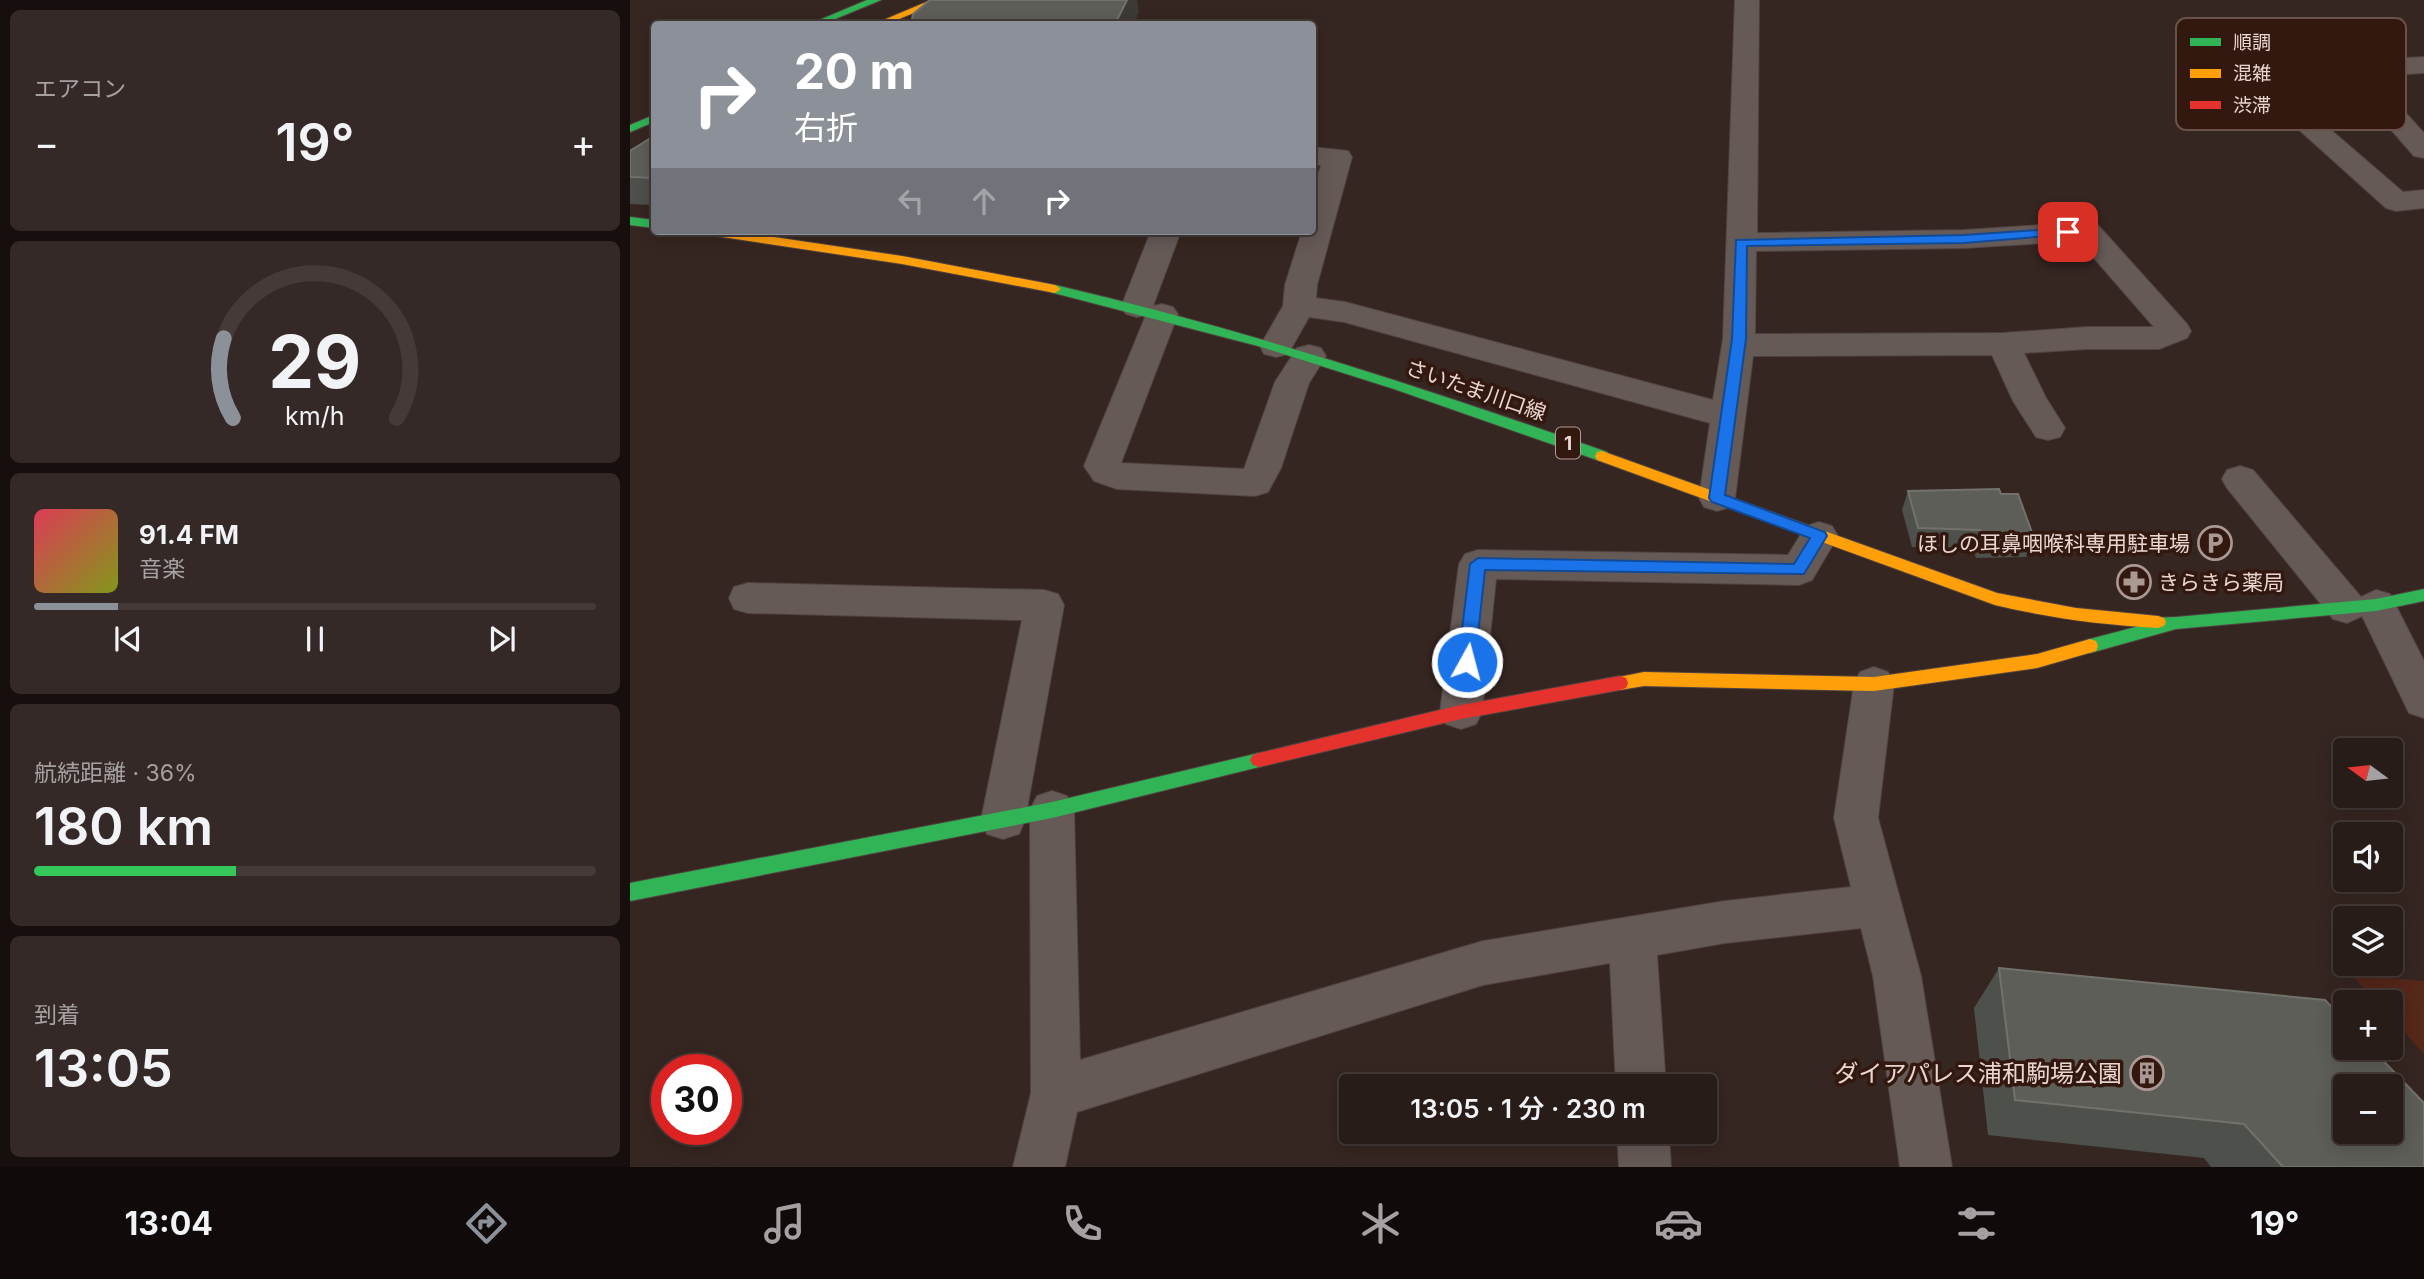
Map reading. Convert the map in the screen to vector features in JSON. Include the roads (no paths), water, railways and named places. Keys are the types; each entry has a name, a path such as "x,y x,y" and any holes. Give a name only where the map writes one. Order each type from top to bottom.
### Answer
{"main road":[{"path":"823,21 876,0"},
{"path":"887,21 940,0"},
{"path":"630,129 651,119"},
{"path":"630,221 651,224"},
{"name":"さいたま川口線","path":"736,235 935,265 1027,282 1276,345 1608,457 1995,599 2043,611 2096,619 2176,623 2362,606 2424,595"},
{"path":"630,892 1052,810 1461,712 1644,679 1874,684 2037,661 2176,623"}],"street":[{"path":"1717,498 1738,345 1747,0"},
{"path":"2406,66 2424,65"},
{"path":"2314,130 2396,202 2424,198"},
{"path":"2406,130 2424,150"},
{"path":"1316,156 1338,157 1316,233"},
{"path":"1738,345 2003,344 2087,338 2159,338 2175,331 2087,231 1964,239 1741,242"},
{"path":"1165,235 1149,311 1102,466 1107,472 1117,476 1255,483 1292,382 1309,356"},
{"path":"1276,345 1298,306 1315,235"},
{"path":"1298,306 1345,312 1727,416"},
{"path":"2003,344 2030,401 2048,428"},
{"path":"2239,479 2362,606 2424,701"},
{"path":"1461,712 1478,564 1799,570 1819,536"},
{"path":"748,598 1044,605 1003,820"},
{"path":"1874,684 1856,818 1897,976 1926,1167"},
{"path":"1039,1167 1056,1093 1052,810"},
{"path":"1056,1093 1483,963 1725,922 1879,905"},
{"path":"1632,938 1639,1074"},
{"path":"1644,1144 1645,1167"}],"place":[{"name":"ほしの耳鼻咽喉科専用駐車場","path":"2215,543"},
{"name":"きらきら薬局","path":"2134,582"},
{"name":"ダイアパレス浦和駒場公園","path":"2147,1073"}]}
